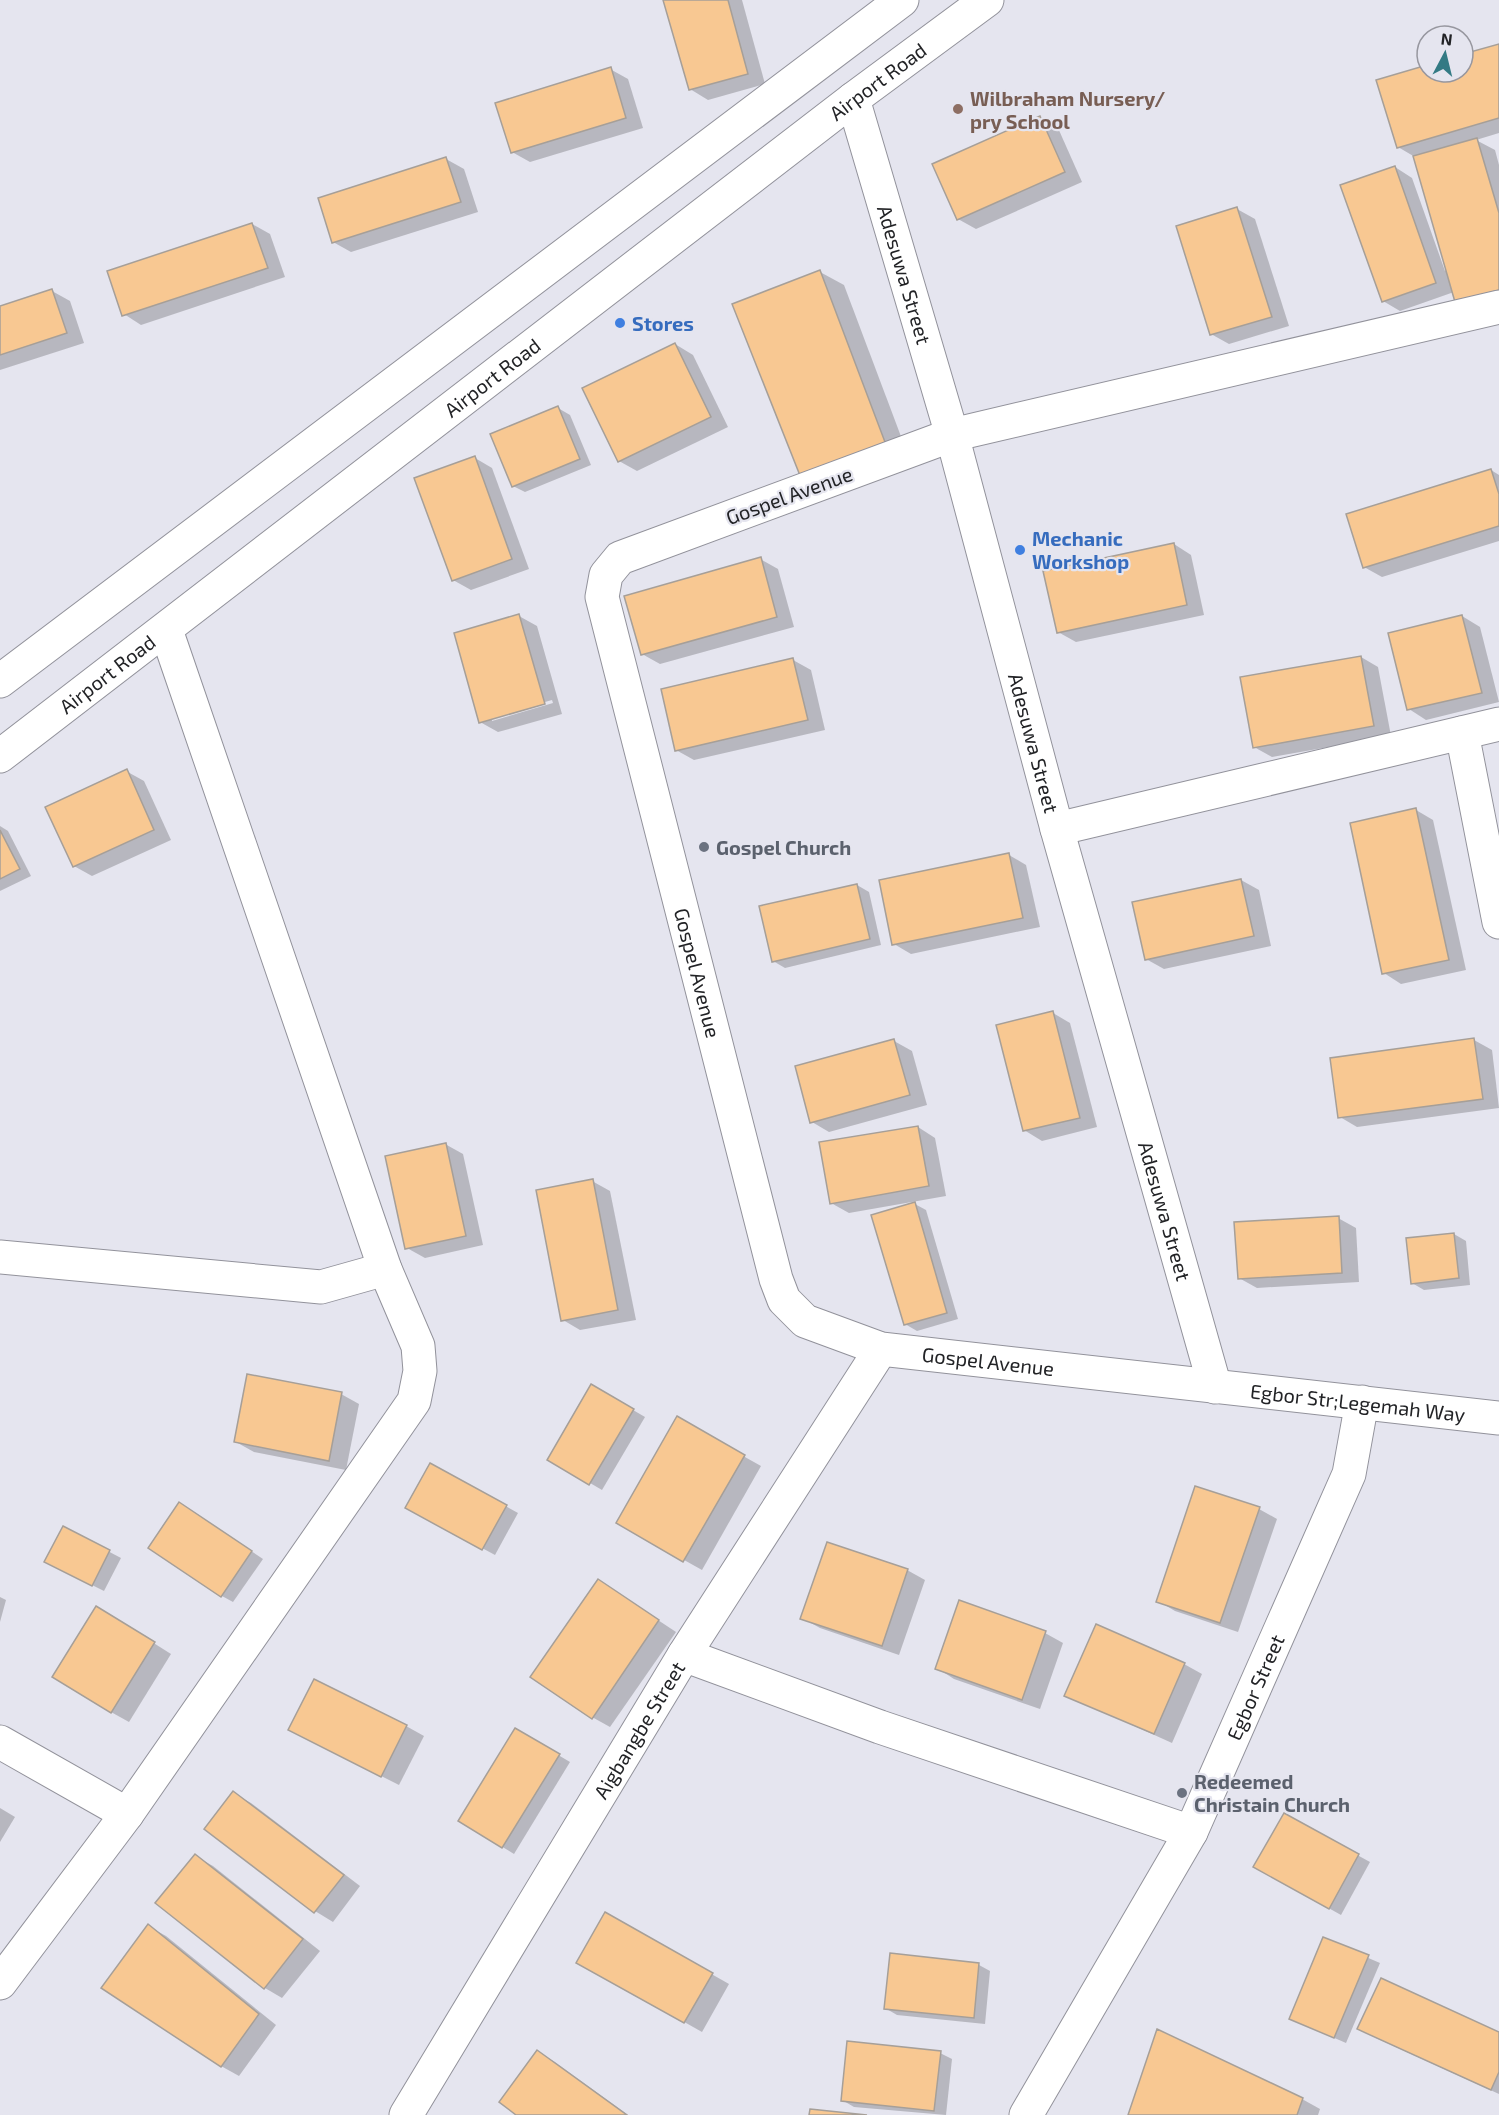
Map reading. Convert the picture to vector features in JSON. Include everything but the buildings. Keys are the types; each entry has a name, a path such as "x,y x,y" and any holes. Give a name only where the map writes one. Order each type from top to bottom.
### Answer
{"street":[{"path":"0,681 902,0"},
{"name":"Airport Road","path":"0,756 853,99 987,0"},
{"name":"Adesuwa Street","path":"853,99 952,435 1057,829 1215,1387"},
{"name":"Gospel Avenue","path":"1215,1387 881,1349 805,1321 784,1300 776,1279 602,597 606,575 620,558 952,435 1499,307"},
{"path":"0,1983 127,1814 414,1401 420,1371 418,1346 385,1269 166,630"},
{"path":"1057,829 1499,724"},
{"path":"1462,733 1499,922"},
{"path":"0,1257 321,1287 385,1269"},
{"name":"Aigbangbe Street","path":"406,2115 684,1655 881,1349"},
{"name":"Egbor Str;Legemah Way","path":"1215,1387 1499,1418"},
{"name":"Egbor Street","path":"1026,2115 1191,1832 1349,1474 1362,1402"},
{"path":"684,1655 880,1727 1191,1832"},
{"path":"0,1742 127,1814"}],"place":[{"name":"Wilbraham Nursery/ pry School","path":"958,109"},
{"name":"Stores","path":"620,323"},
{"name":"Mechanic Workshop","path":"1020,550"},
{"name":"Gospel Church","path":"704,847"},
{"name":"Redeemed Christain Church","path":"1182,1793"}]}
